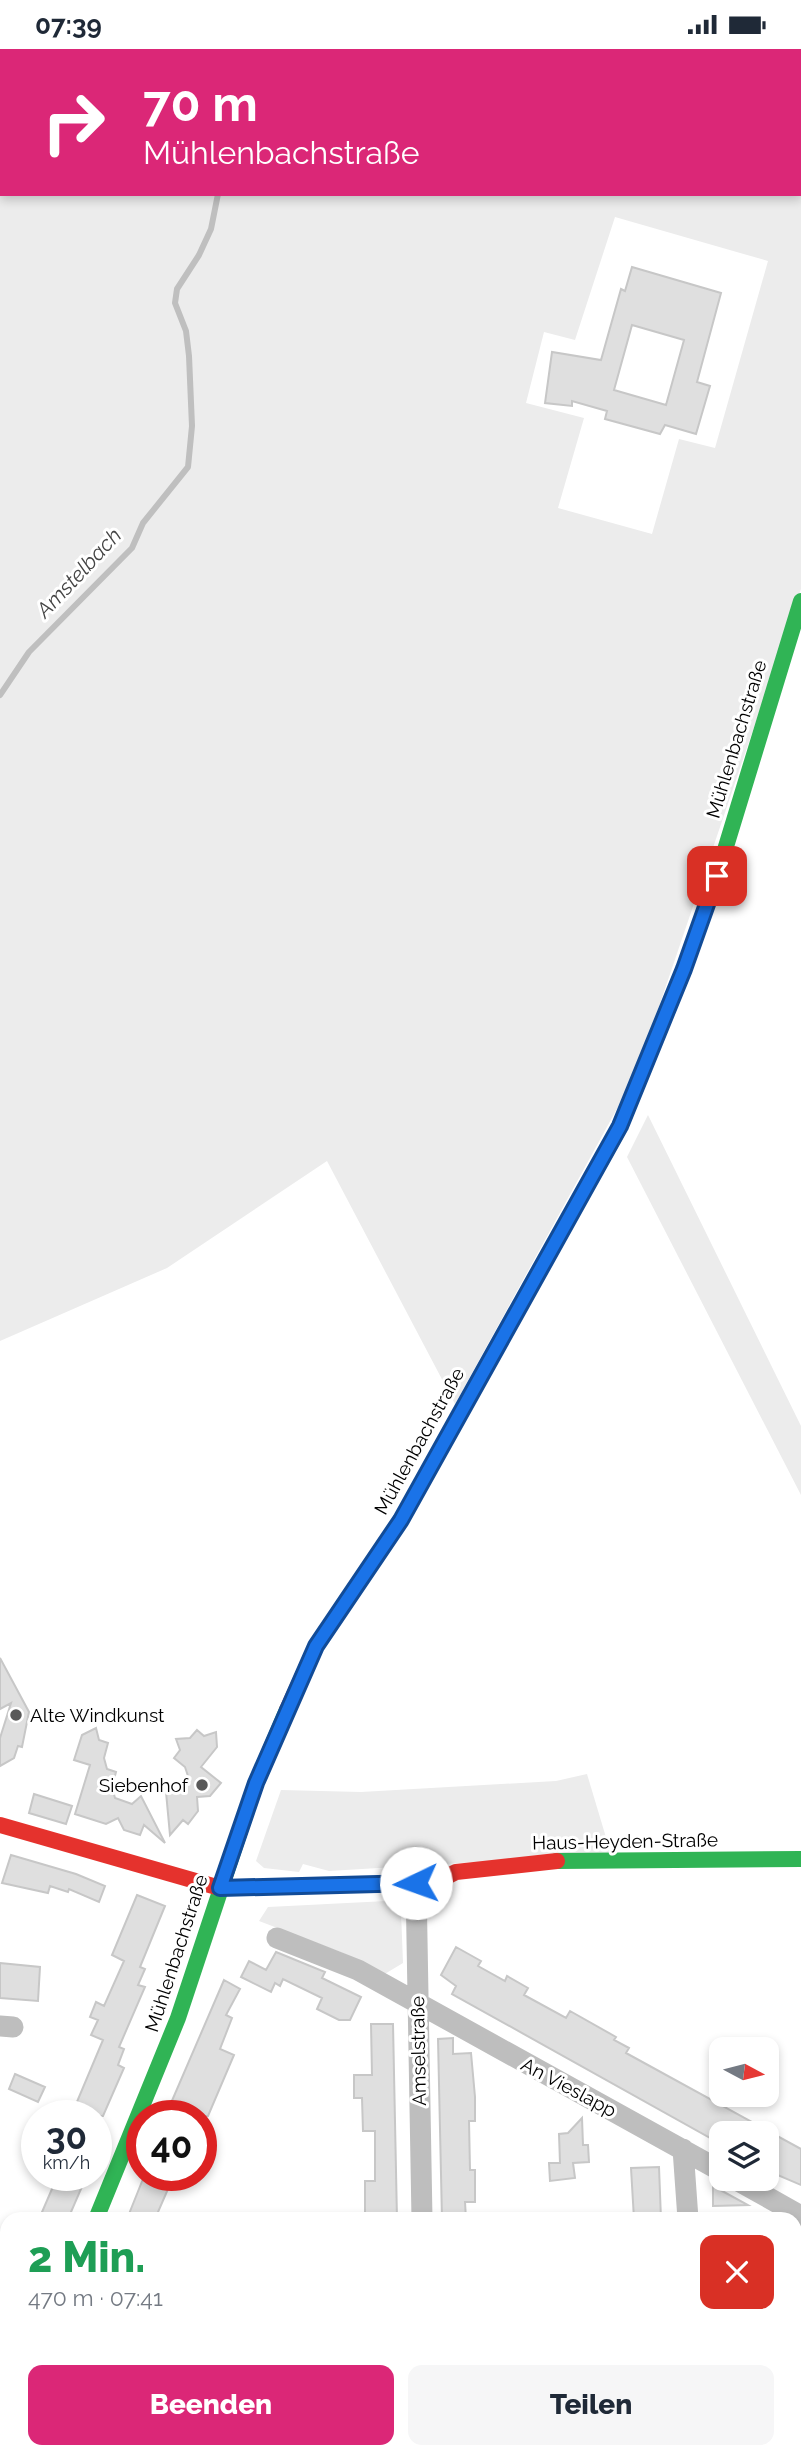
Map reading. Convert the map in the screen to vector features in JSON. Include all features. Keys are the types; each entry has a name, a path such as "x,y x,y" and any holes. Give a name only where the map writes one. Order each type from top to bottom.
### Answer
{"street":[{"name":"Mühlenbachstraße","path":"99,2212 178,2018 256,1783 316,1646 401,1520 620,1126 684,969 717,876 801,601"},
{"name":"Haus-Heyden-Straße","path":"0,1825 220,1888 416,1883 442,1879 456,1873 564,1860 801,1859"},
{"name":"Amselstraße","path":"416,1883 422,2212"},
{"name":"An Vieslapp","path":"277,1938 358,1971 709,2164"},
{"path":"683,2149 688,2212"},
{"path":"756,2191 794,2212"}],"shaded area":[{"path":"0,196 801,196 801,589 636,1074 455,1404 327,1161 167,1268 0,1341","holes":["615,217 768,261 715,448 679,439 652,534 558,508 584,418 526,403 544,332 575,340"]},
{"path":"648,1115 801,1426 801,1495 627,1157"},
{"path":"587,1774 611,1854 329,1871 303,1864 299,1872 264,1868 256,1861 281,1790 361,1792 556,1781"},
{"path":"387,1901 395,1903 401,1912 403,1963 383,1975 343,1953 259,1921 268,1907"}],"building":[{"path":"632,267 721,293 697,382 710,386 696,434 665,425 660,434 605,419 607,411 572,401 572,406 545,403 552,352 601,360 621,289 625,291","holes":["632,325 684,340 666,405 614,390"]},
{"name":"Alte Windkunst","path":"0,1658 29,1712 22,1747 18,1746 14,1758 0,1766 0,1738 11,1703 0,1709"},
{"path":"96,1728 99,1740 108,1743 104,1758 107,1769 116,1772 112,1787 115,1798 132,1804 141,1796 165,1843 144,1825 140,1835 124,1830 118,1818 106,1824 75,1814 90,1765 74,1760 82,1735"},
{"path":"197,1730 204,1736 216,1732 217,1747 201,1767 221,1783 210,1796 197,1797 198,1811 188,1824 183,1820 170,1835 166,1792 177,1793 189,1779 185,1767 174,1758 180,1750 176,1739 190,1738"},
{"path":"34,1794 72,1806 66,1824 29,1813"},
{"path":"11,1855 76,1874 105,1886 99,1902 69,1889 68,1892 50,1886 48,1893 2,1883"},
{"path":"137,1895 165,1906 140,1967 145,1969 138,1985 145,1987 119,2047 124,2049 118,2065 124,2068 110,2100 78,2100 103,2040 91,2035 98,2020 90,2017 96,2002 104,2006 124,1961 112,1955"},
{"path":"456,1947 481,1961 478,1966 505,1981 507,1976 528,1988 524,1995 566,2018 570,2011 616,2037 614,2040 629,2048 626,2053 709,2099 709,2107 724,2107 750,2121 709,2121 709,2137 452,1994 456,1986 441,1975"},
{"path":"276,1952 325,1972 322,1978 361,1997 350,2020 339,2020 317,2009 322,1998 283,1979 280,1986 275,1983 271,1992 241,1977 249,1961 266,1970"},
{"path":"0,1963 40,1967 38,2001 0,1998"},
{"path":"224,1980 240,1989 226,2015 232,2018 220,2049 234,2055 215,2100 172,2100"},
{"path":"371,2024 393,2024 397,2212 365,2212 365,2181 375,2181 375,2131 363,2131 362,2098 354,2098 354,2075 372,2075"},
{"path":"453,2038 453,2054 471,2053 475,2121 469,2121 470,2170 475,2170 475,2202 465,2202 466,2212 442,2212 438,2039"},
{"path":"15,2074 45,2087 39,2100 9,2089"},
{"path":"582,2118 583,2145 588,2145 589,2162 573,2163 575,2178 550,2181 549,2163 560,2163 559,2134 568,2133"},
{"path":"779,2137 801,2149 801,2185 779,2176"},
{"path":"659,2167 661,2212 634,2212 631,2168"},
{"path":"51,2191 80,2191 71,2212 42,2212"},
{"path":"138,2191 167,2191 158,2212 130,2212"},
{"path":"713,2191 722,2191 748,2205 713,2206"}],"waterway":[{"name":"Amstelbach","path":"0,695 29,652 132,548 143,523 188,467 192,426 189,356 186,331 175,303 177,289 199,255 211,229 218,196"}],"traffic: fast":[{"path":"687,961 717,876 801,601"},
{"path":"99,2212 178,2018 256,1783 287,1710"},
{"path":"557,1861 801,1859"}],"traffic: slow":[{"path":"575,1207 620,1127 687,961"}],"traffic: jam":[{"path":"287,1710 316,1646 401,1520 575,1207"},
{"path":"0,1825 220,1888 416,1883 442,1879 456,1872 557,1861"}],"place":[{"name":"Alte Windkunst","path":"16,1715"},
{"name":"Siebenhof","path":"202,1785"}],"route":[{"path":"416,1883 220,1888 256,1783 316,1646 401,1520 620,1126 684,969 717,876"}]}
